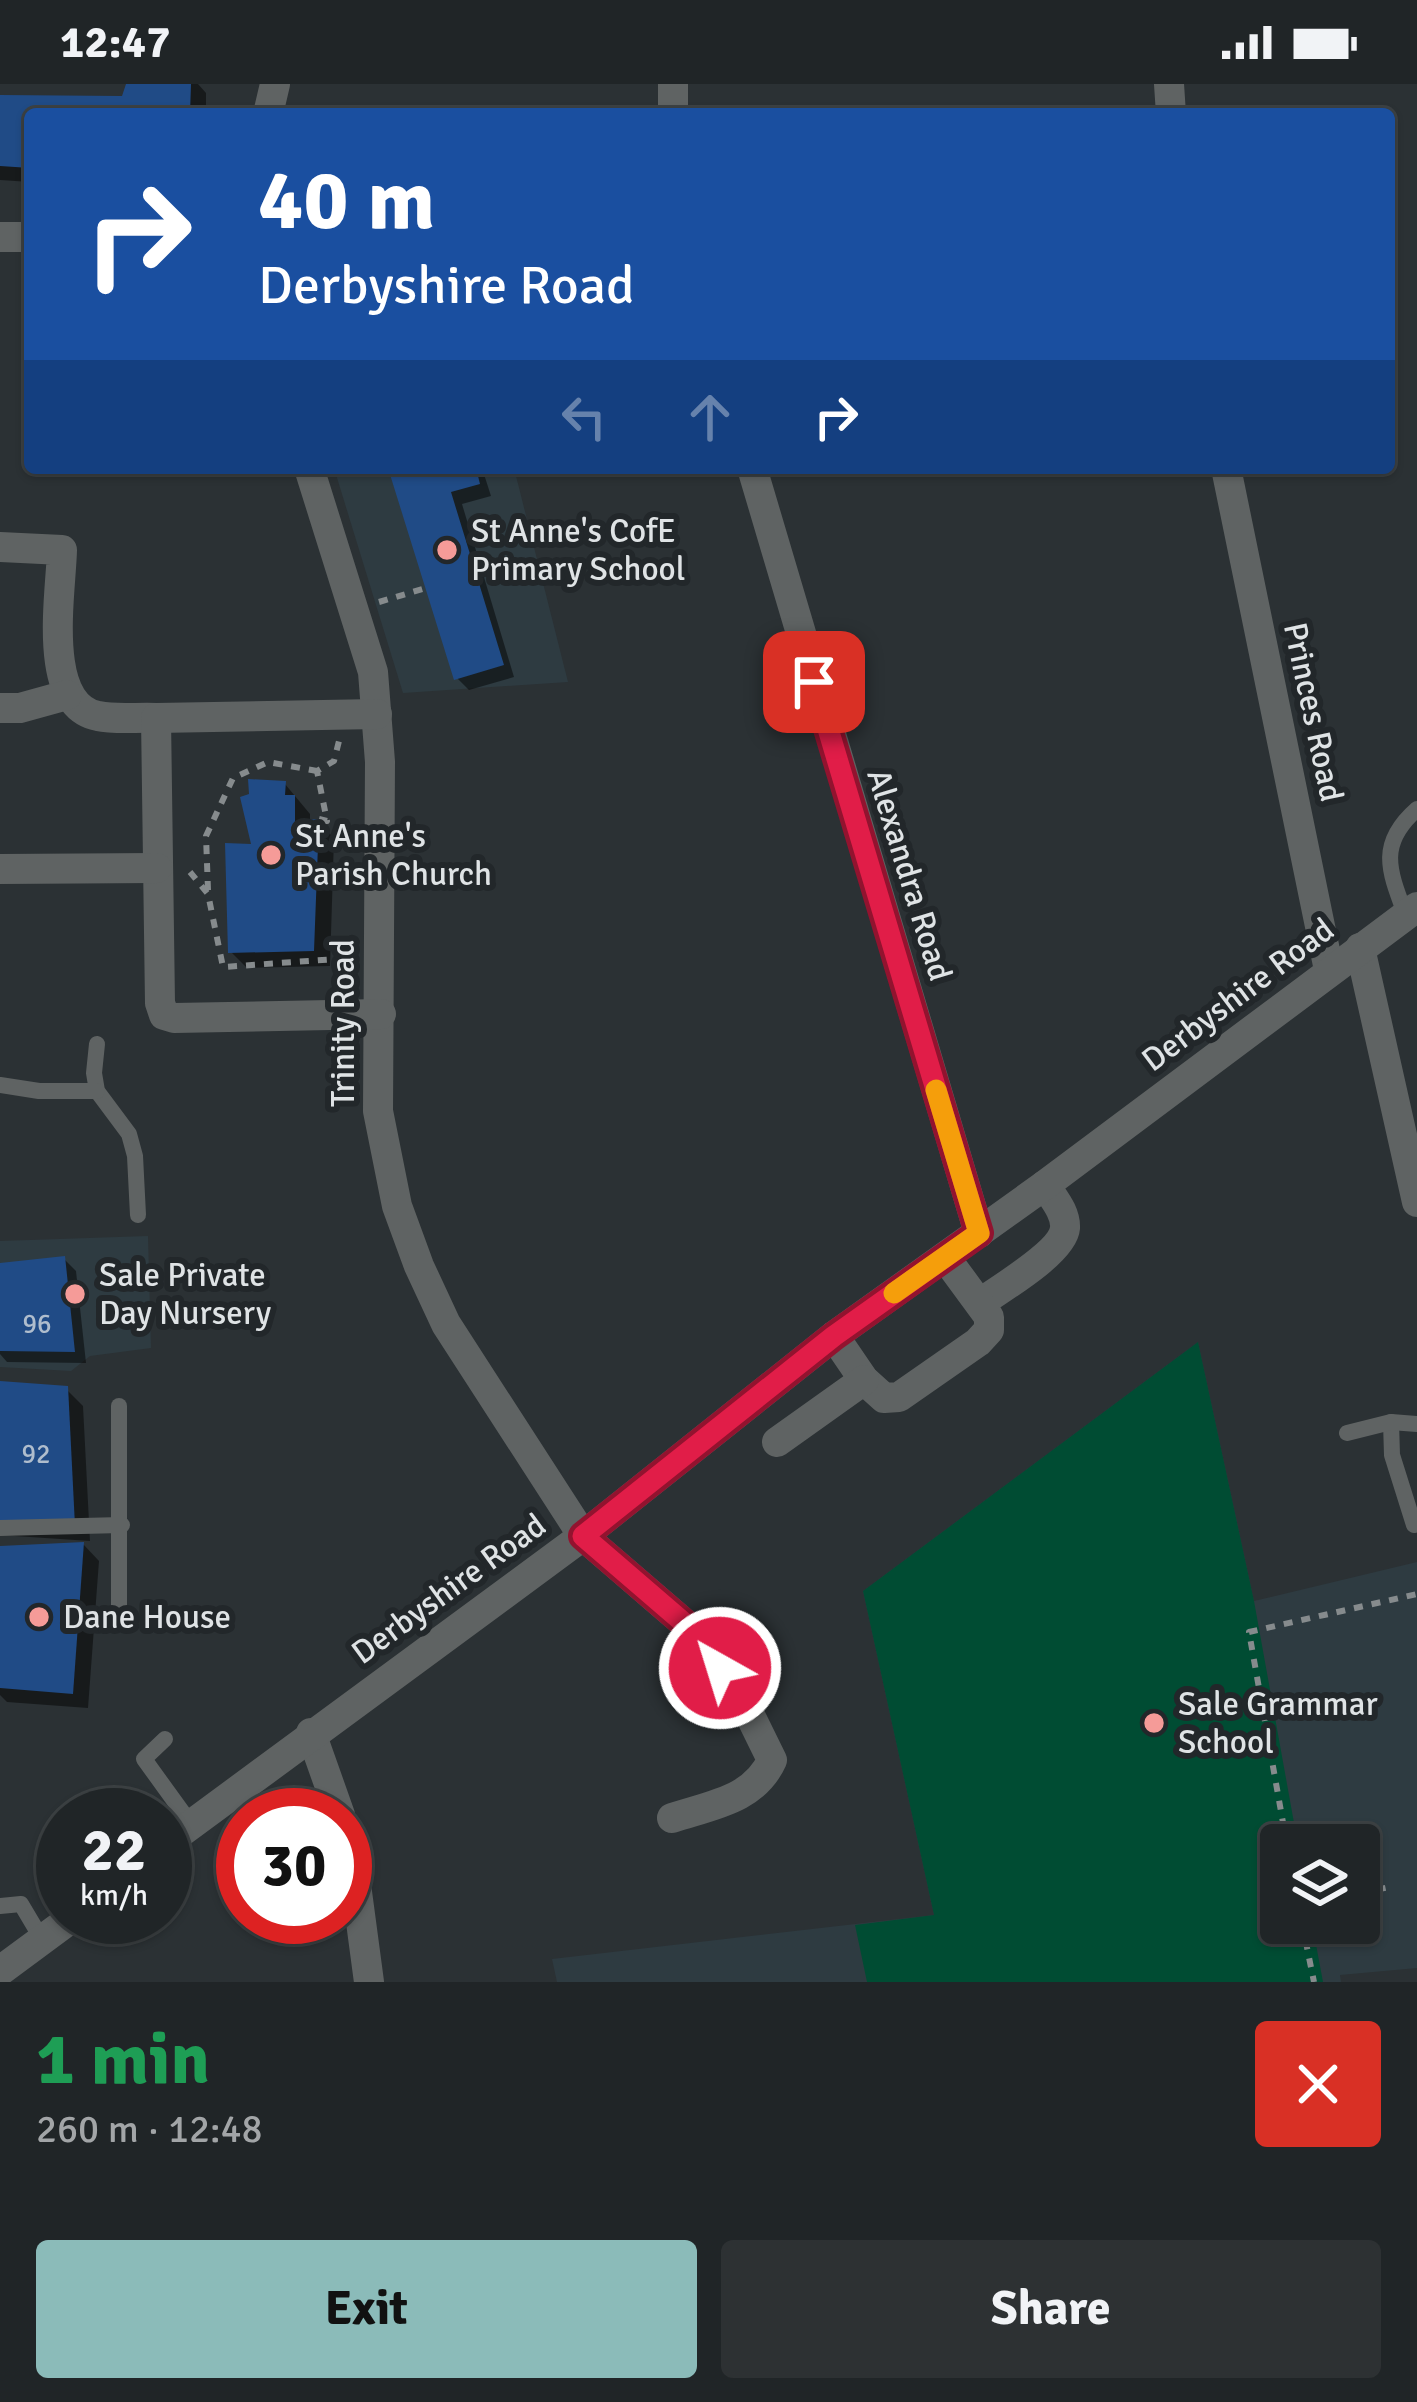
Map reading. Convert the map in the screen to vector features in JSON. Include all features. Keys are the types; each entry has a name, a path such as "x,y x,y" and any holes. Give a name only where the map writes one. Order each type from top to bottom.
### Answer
{"street":[{"name":"Trinity Road","path":"311,474 373,672 381,1014 378,1111 397,1206 418,1266 486,1390 583,1536 698,1635 742,1701 772,1760 763,1779 743,1795 672,1818"},
{"name":"Alexandra Road","path":"754,474 979,1233"},
{"name":"Princes Road","path":"1227,474 1329,970"},
{"path":"0,548 62,550 60,664 67,694 80,709 96,716 156,718 377,714"},
{"path":"0,708 20,708 67,694"},
{"path":"156,718 160,1003 164,1015 381,1014"},
{"path":"0,869 157,868"},
{"name":"Derbyshire Road","path":"192,1822 583,1536 834,1336 1411,911"},
{"path":"1360,948 1417,1202"},
{"path":"980,1303 1063,1237 1062,1211 1045,1185"},
{"path":"834,1336 864,1380 884,1398 899,1397 989,1330 989,1317 945,1257"},
{"path":"773,1389 789,1434 864,1380"},
{"path":"310,1733 330,1788"},
{"path":"0,1971 39,1944"},
{"path":"364,1944 369,1982"}],"lane":[{"path":"1411,911 1394,884 1389,854 1392,836 1417,809"},
{"path":"97,1044 97,1091 129,1133 138,1215"},
{"path":"0,1085 97,1091"},
{"path":"119,1406 119,1619"},
{"path":"1347,1433 1391,1422 1417,1424"},
{"path":"1391,1422 1392,1455 1414,1525"},
{"path":"0,1528 122,1526"},
{"path":"164,1788 144,1760 165,1739"},
{"path":"0,1906 21,1904 36,1929"}],"path":[{"path":"353,609 427,588"},
{"path":"341,714 334,761 316,770 268,762 233,778 206,836 208,894 223,967 379,956"},
{"path":"316,770 327,810 327,821 319,819"},
{"path":"157,868 186,867 208,894"},
{"path":"1283,1824 1249,1632 1417,1594"},
{"path":"1380,1889 1390,1887"},
{"path":"1306,1944 1314,1982"}],"shaded area":[{"name":"St Anne's CofE Primary School","path":"336,474 516,474 568,682 403,693"},
{"name":"Sale Private Day Nursery","path":"148,1236 151,1348 90,1356 71,1371 0,1367 0,1241"},
{"name":"Sale Grammar School","path":"1198,1342 1254,1601 1417,1562 1417,1968 1340,1975 1341,1982 557,1982 552,1959 934,1915 863,1591"}],"green space":[{"name":"Sale Grammar School","path":"1198,1342 1254,1601 1294,1824 1260,1824 1260,1944 1316,1944 1323,1982 867,1982 855,1925 934,1915 863,1591"}],"building":[{"path":"126,84 191,84 190,108 24,108 24,168 0,166 0,95 122,96"},
{"path":"390,474 478,474 480,484 451,492 504,665 454,680"},
{"name":"St Anne's Parish Church","path":"248,779 286,781 285,795 295,795 295,821 319,819 314,951 228,953 225,843 251,844 240,797 249,794"},
{"name":"Sale Private Day Nursery","path":"65,1256 75,1352 0,1351 0,1263"},
{"path":"0,1381 68,1386 75,1526 0,1521"},
{"name":"Dane House","path":"84,1542 73,1694 0,1688 0,1546"}],"slow traffic":[{"path":"894,1293 979,1233 936,1090"}],"place":[{"name":"St Anne's CofE Primary School","path":"447,550"},
{"name":"St Anne's Parish Church","path":"271,855"},
{"name":"Sale Private Day Nursery","path":"75,1294"},
{"name":"Dane House","path":"39,1617"},
{"name":"Sale Grammar School","path":"1154,1723"}],"route":[{"path":"720,1668 698,1635 583,1536 834,1336 979,1233 814,682"}]}
